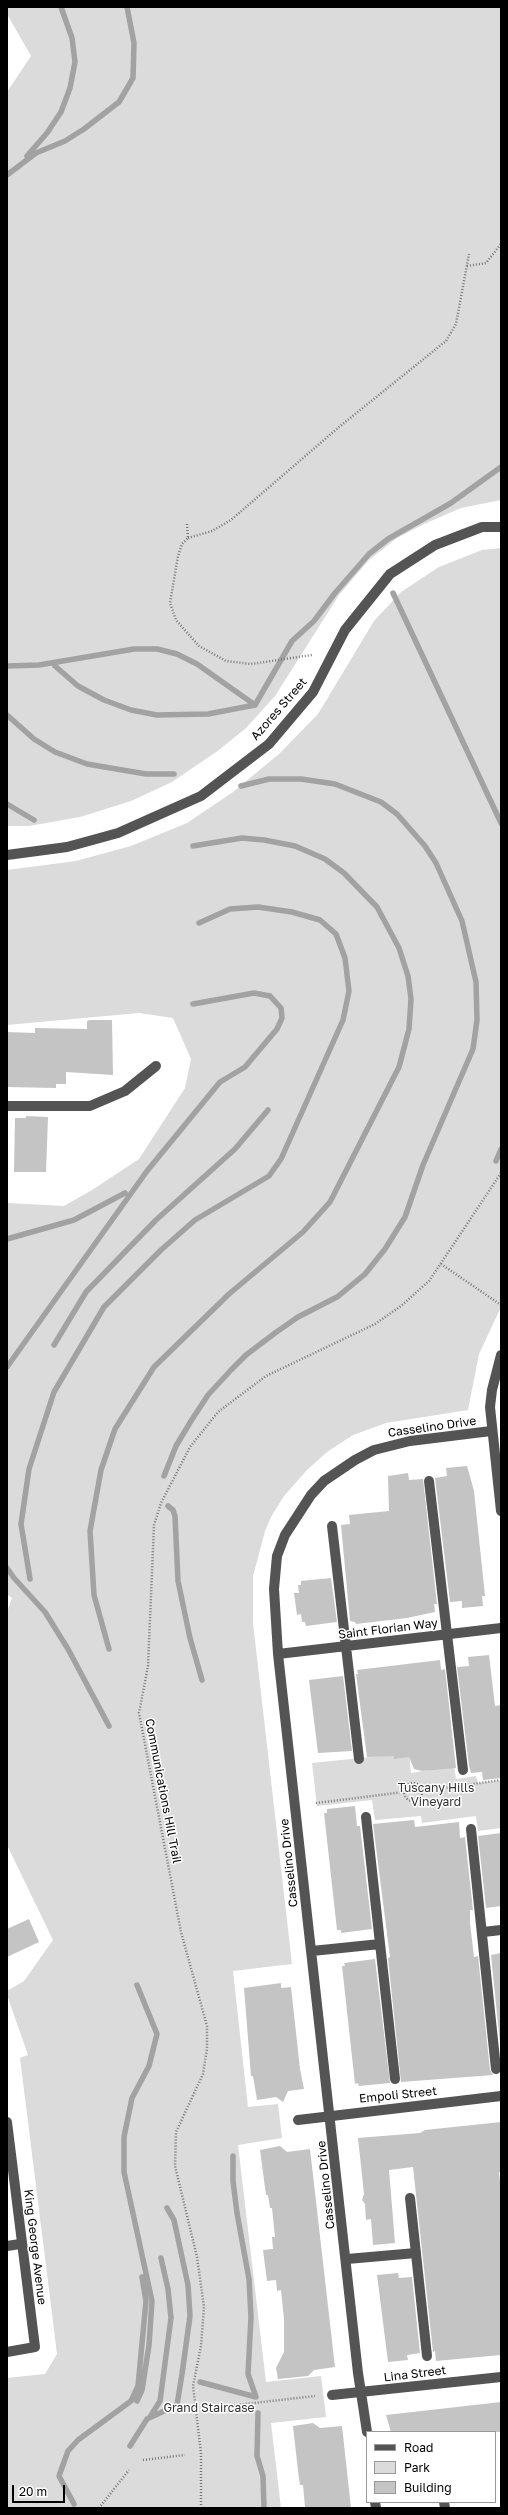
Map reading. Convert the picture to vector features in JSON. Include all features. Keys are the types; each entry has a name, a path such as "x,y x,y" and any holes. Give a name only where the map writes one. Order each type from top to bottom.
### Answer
{"street":[{"name":"Azores Street","path":"7,855 67,847 118,833 201,796 269,744 313,692 345,630 390,574 435,545 482,527 501,527"},
{"path":"7,1106 90,1106 125,1091 156,1066"},
{"path":"501,1355 492,1390 491,1431 497,1457 501,1511"},
{"name":"Casselino Drive","path":"367,2431 361,2393 278,1654 274,1589 277,1556 285,1535 297,1516 324,1481 355,1460 391,1445 425,1438 491,1431"},
{"path":"430,1481 446,1635 463,1770"},
{"path":"332,1526 359,1759"},
{"name":"Saint Florian Way","path":"278,1654 501,1628"},
{"path":"366,1817 395,2080"},
{"path":"471,1829 483,1932 496,2069"},
{"path":"483,1932 501,1930"},
{"path":"312,1951 380,1944"},
{"name":"Empoli Street","path":"298,2120 501,2096"},
{"name":"King George Avenue","path":"7,2122 20,2244 35,2347 7,2352"},
{"path":"410,2198 427,2356"},
{"path":"7,2246 20,2244"},
{"path":"346,2259 416,2253"},
{"name":"Lina Street","path":"332,2395 501,2377"}],"path":[{"path":"467,266 486,263 501,244"},
{"path":"312,655 250,664 226,661 199,646 176,620 170,603 178,556 182,544 188,538 212,531 231,520 339,427 446,340 456,324 469,254"},
{"path":"187,524 188,538"},
{"name":"Communications Hill Trail","path":"201,2508 201,2453 193,2386 201,2346 204,2308 196,2256 175,2166 176,2132 203,2074 207,2049 207,2026 181,1932 139,1713 148,1666 154,1525 161,1503 190,1448 218,1412 238,1395 266,1376 370,1327 389,1315 429,1281 501,1174"},
{"path":"441,1264 501,1305"},
{"path":"423,1791 501,1780"},
{"path":"412,1782 420,1786 423,1791 419,1800 413,1802 407,1800 404,1792 406,1785 412,1782"},
{"path":"316,1803 404,1792"},
{"path":"210,2408 316,2396"},
{"path":"143,2460 185,2455"},
{"path":"98,2508 129,2470"}],"green space":[{"path":"7,7 501,7 501,500 461,508 424,524 397,538 369,560 339,595 275,696 246,728 219,750 172,782 131,801 80,817 29,826 7,826 7,92 31,56 7,14"},
{"name":"Grand Staircase","path":"501,548 501,1307 479,1354 468,1410 386,1423 353,1435 327,1452 307,1470 284,1496 271,1517 265,1531 253,1576 253,1623 292,1964 233,1971 248,2107 278,2104 282,2138 238,2145 266,2382 321,2376 326,2417 271,2423 281,2508 7,2508 7,2378 45,2374 57,2354 20,2058 28,2055 7,1995 7,1991 24,1981 53,1940 7,1845 7,1612 12,1598 7,1594 7,1203 64,1206 92,1190 139,1159 185,1088 191,1059 173,1018 139,1013 7,1025 7,870 76,861 131,846 187,823 233,792 279,754 318,714 374,621 401,592 439,567 482,550"},
{"name":"Tuscany Hills Vineyard","path":"409,1753 411,1773 454,1766 456,1779 476,1776 478,1783 501,1780 501,1828 478,1831 476,1816 422,1823 421,1816 375,1820 372,1800 317,1806 312,1763"}],"building":[{"path":"112,1020 113,1075 66,1072 66,1084 56,1084 56,1088 7,1087 7,1032 35,1033 35,1028 87,1029 87,1021"},
{"path":"26,1116 48,1117 46,1172 14,1172 15,1118 26,1118"},
{"path":"467,1466 474,1491 485,1596 482,1596 483,1606 462,1608 462,1601 450,1602 435,1478 447,1476 446,1468"},
{"path":"408,1473 409,1480 423,1479 437,1604 434,1604 435,1612 407,1618 356,1624 355,1622 350,1621 341,1525 350,1524 349,1515 389,1511 388,1476"},
{"path":"331,1578 337,1622 306,1626 305,1622 302,1622 301,1614 297,1615 294,1593 299,1593 298,1585 301,1585 301,1581"},
{"path":"489,1655 495,1706 501,1705 501,1778 483,1780 482,1772 471,1773 469,1766 457,1667 469,1666 468,1657"},
{"path":"440,1660 441,1670 445,1669 456,1768 422,1771 414,1769 409,1757 394,1759 394,1756 367,1757 356,1674 358,1674 357,1670"},
{"path":"343,1676 352,1751 318,1753 309,1680"},
{"path":"355,1806 357,1826 360,1826 372,1929 341,1933 341,1930 337,1930 324,1813 327,1813 327,1809"},
{"path":"414,1820 415,1827 459,1822 460,1838 465,1837 473,1910 470,1910 470,1923 474,1957 478,1956 490,2070 493,2075 401,2082 388,1958 390,1957 373,1824"},
{"path":"501,1833 501,1906 486,1908 478,1836"},
{"path":"29,1919 39,1942 7,1957 7,1929"},
{"path":"501,1953 501,2054 491,1955"},
{"path":"375,1959 390,2083 359,2086 358,2083 355,2084 342,1966 345,1966 344,1963"},
{"path":"281,1983 281,1988 291,1987 300,2069 304,2089 288,2091 283,2102 276,2097 257,2100 253,2076 251,2076 244,1988"},
{"path":"501,2122 501,2172 499,2172 501,2191 501,2355 436,2361 435,2351 433,2352 413,2167 389,2170 395,2243 373,2245 371,2219 366,2220 365,2204 362,2200 364,2194 358,2138 420,2133 425,2130"},
{"path":"280,2146 287,2152 310,2149 335,2367 314,2370 308,2376 278,2379 276,2368 284,2352 284,2319 281,2290 277,2291 276,2280 267,2281 263,2250 273,2249 272,2237 275,2237 272,2208 270,2208 268,2195 266,2195 260,2150"},
{"path":"398,2273 399,2278 412,2277 420,2353 407,2355 408,2360 388,2362 377,2275"},
{"path":"501,2402 501,2432 391,2431 386,2415"},
{"path":"313,2423 320,2428 342,2426 351,2508 305,2507 303,2485 300,2485 293,2426"}],"waterway":[{"path":"27,156 47,133 61,112 70,88 75,62 72,38 61,7"},
{"path":"7,175 36,153 65,141 84,129 119,102 133,78 134,43 127,7"},
{"path":"255,705 292,641 314,621 335,593 369,554 388,539 451,503 501,467"},
{"path":"393,593 501,823"},
{"path":"7,666 39,665 134,649 157,649 177,654 197,664 255,705"},
{"path":"55,666 78,686 104,700 131,710 157,715 208,714 255,705"},
{"path":"7,715 34,739 55,752 87,764 146,774 174,774"},
{"path":"164,1476 176,1446 191,1421 208,1395 231,1370 246,1355 298,1317 337,1297 365,1274 385,1249 405,1217 423,1165 473,1049 477,1020 476,982 462,921 436,863 425,846 397,814 381,802 335,784 301,779 269,779 241,786"},
{"path":"7,804 34,820"},
{"path":"109,1649 94,1595 90,1531 101,1470 115,1429 154,1367 229,1294 303,1232 330,1202 399,1067 409,1029 411,999 408,976 399,948 377,907 344,873 325,859 295,846 264,840 242,838 193,846"},
{"path":"30,1579 21,1524 29,1469 54,1392 104,1307 161,1250 195,1220 269,1176 281,1159 343,1020 349,991 345,958 336,934 320,920 292,912 258,907 230,909 199,923"},
{"path":"7,1367 147,1171 220,1082 245,1067 277,1029 282,1018 281,1008 270,996 254,993 193,1004"},
{"path":"54,1345 86,1292 156,1220 235,1149 268,1110"},
{"path":"496,1161 501,1149"},
{"path":"7,1239 74,1220 125,1193"},
{"path":"168,1506 173,1510 175,1516 178,1581 190,1638 202,1680"},
{"path":"7,1568 14,1578 45,1612 68,1649 109,1726"},
{"path":"137,1985 157,2034 149,2066 132,2098 124,2137 124,2172 152,2301 149,2345 142,2390 137,2401"},
{"path":"200,2382 256,2397 248,2374 251,2317 249,2279 237,2213 233,2181 233,2156"},
{"path":"130,2446 147,2419 177,2405 182,2374 190,2316 188,2285 174,2220 167,2208"},
{"path":"150,2417 160,2401 171,2318 168,2289 161,2258"},
{"path":"74,2504 59,2476 68,2451 78,2440 131,2401 138,2386 146,2301 142,2277"},
{"path":"258,2413 257,2456 263,2476 264,2508"}]}
